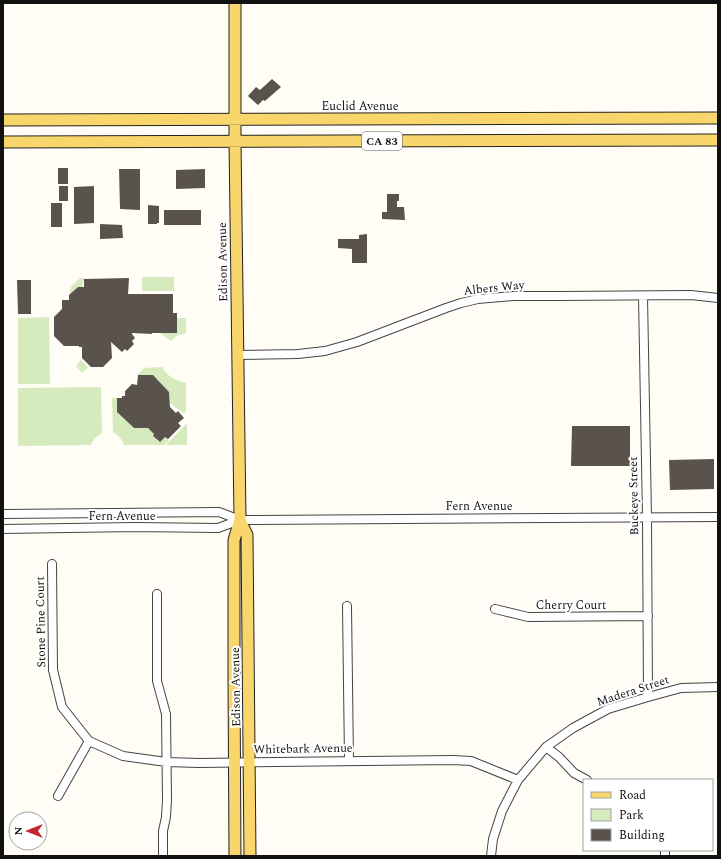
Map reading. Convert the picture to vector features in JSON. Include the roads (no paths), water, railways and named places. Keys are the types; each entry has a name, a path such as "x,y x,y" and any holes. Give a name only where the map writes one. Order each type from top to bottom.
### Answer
{"main road":[{"name":"Edison Avenue","path":"234,3 240,520 234,540 235,856"},
{"name":"Euclid Avenue","path":"3,120 718,118"},
{"name":"CA 83","path":"3,142 718,140"},
{"name":"Edison Avenue","path":"240,520 247,535 250,856"}],"street":[{"name":"Albers Way","path":"238,355 298,354 325,351 357,342 446,308 461,303 478,300 514,296 691,295 716,298"},
{"name":"Buckeye Street","path":"643,296 647,517 648,697"},
{"name":"Fern Avenue","path":"3,514 218,512 240,520"},
{"name":"Fern Avenue","path":"3,529 135,527 218,528 240,520 718,517"},
{"name":"Stone Pine Court","path":"52,564 53,670 62,707 89,741"},
{"path":"157,594 157,681 166,714 167,800 163,831 163,856"},
{"path":"347,606 348,761"},
{"name":"Cherry Court","path":"495,609 528,617 648,616"},
{"name":"Madera Street","path":"491,856 492,839 502,811 518,780 546,747 573,728 608,709 681,688 718,687"},
{"name":"Whitebark Avenue","path":"89,741 123,756 166,762 471,761 518,780"},
{"path":"58,796 89,741"},
{"path":"546,747 559,757 574,774 585,779"}]}
